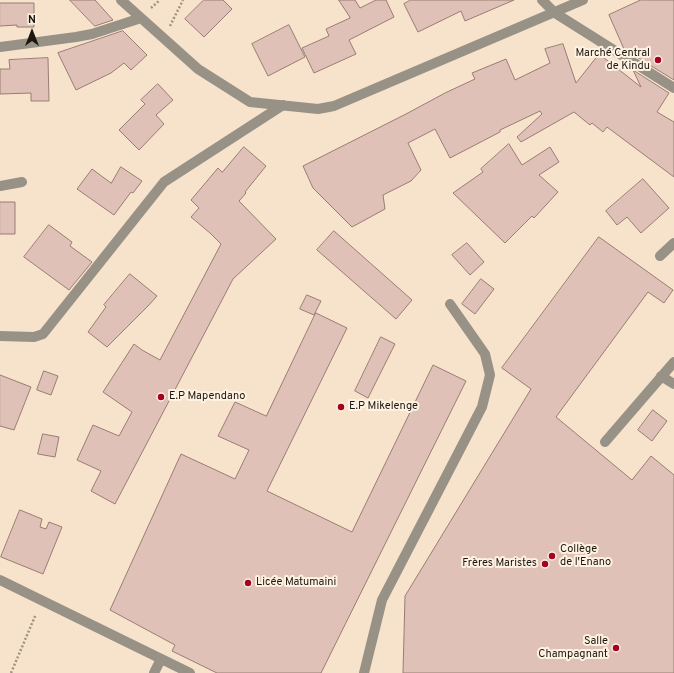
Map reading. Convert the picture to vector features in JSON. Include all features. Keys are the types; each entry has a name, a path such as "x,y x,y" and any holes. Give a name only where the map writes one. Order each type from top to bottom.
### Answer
{"street":[{"path":"121,0 198,69 250,102 318,109 334,106 583,0"},
{"path":"542,0 555,13 674,88"},
{"path":"0,47 92,34 141,18"},
{"path":"0,336 34,337 43,334 164,182 283,105"},
{"path":"0,186 22,182"},
{"path":"660,256 674,243"},
{"path":"364,673 382,600 482,407 490,375 485,354 450,304"},
{"path":"605,442 674,362"},
{"path":"661,376 674,384"},
{"path":"0,580 190,673"},
{"path":"154,673 162,659"}],"path":[{"path":"164,38 183,0"},
{"path":"11,673 42,600"}],"building":[{"path":"70,0 95,0 113,20 95,26"},
{"path":"204,0 223,0 232,9 204,37 185,19"},
{"path":"339,0 355,0 360,8 376,0 386,0 394,17 349,40 356,54 314,73 302,48 329,36 326,29 350,18"},
{"path":"411,0 514,0 465,21 461,11 418,32 404,4"},
{"name":"Marché Central de Kindu","path":"641,0 674,0 674,80 624,49 609,15"},
{"path":"0,3 34,3 34,27 17,27 17,25 0,26"},
{"path":"289,25 305,57 268,76 252,44"},
{"path":"123,31 147,55 131,70 124,63 111,73 76,90 58,53"},
{"path":"563,44 576,83 599,54 641,87 633,70 669,93 657,112 674,122 674,177 607,127 603,132 592,123 590,125 574,112 521,142 517,137 542,114 540,111 500,130 500,132 450,158 435,129 408,143 421,170 411,181 383,195 385,209 352,227 313,188 303,166 475,79 472,73 506,59 515,80 550,63 545,49"},
{"path":"48,58 49,101 31,101 31,93 0,94 0,69 10,69 9,60"},
{"path":"158,84 173,100 156,115 164,124 139,150 119,130 145,104 141,100"},
{"path":"509,144 522,165 550,147 559,162 539,175 558,192 534,218 532,216 505,243 453,193 483,172 481,169"},
{"path":"244,147 266,166 239,201 276,239 233,279 115,504 91,491 101,471 77,460 93,425 119,436 132,412 103,392 134,344 160,360 221,244 191,217 199,208 191,200 218,168 222,172"},
{"path":"121,167 142,181 133,193 131,192 114,215 77,189 92,169 111,183"},
{"path":"643,179 669,208 641,233 627,217 617,225 606,211"},
{"path":"0,202 15,202 15,234 0,234"},
{"path":"49,225 72,242 70,246 92,262 69,290 24,257"},
{"path":"334,231 412,300 396,319 317,250"},
{"name":"Collège de l'Enano","path":"599,237 673,290 664,303 648,292 556,417 632,480 651,456 674,475 674,673 403,673 405,596 531,389 502,368"},
{"path":"467,243 484,262 470,275 452,255"},
{"path":"130,274 157,296 107,347 88,332 106,307 104,305"},
{"path":"481,279 494,289 475,314 462,304"},
{"path":"307,295 321,301 314,315 300,309"},
{"name":"Licée Matumaini","path":"316,313 347,328 267,491 352,532 433,365 466,381 321,673 217,673 172,651 175,645 110,610 181,454 235,479 249,450 218,436 235,402 266,416"},
{"path":"381,337 395,344 368,398 355,391"},
{"path":"44,371 58,376 51,395 37,390"},
{"path":"0,375 31,387 14,430 0,426"},
{"path":"653,410 667,421 652,441 638,430"},
{"path":"43,434 59,437 55,457 38,454"},
{"path":"20,510 42,519 40,527 46,529 49,522 62,527 43,574 1,557"}],"place":[{"name":"Marché Central de Kindu","path":"658,60"},
{"name":"E.P Mapendano","path":"161,397"},
{"name":"E.P Mikelenge","path":"341,407"},
{"name":"Collège de l'Enano","path":"552,556"},
{"name":"Frères Maristes","path":"545,564"},
{"name":"Licée Matumaini","path":"248,583"},
{"name":"Salle Champagnant","path":"616,648"}]}
